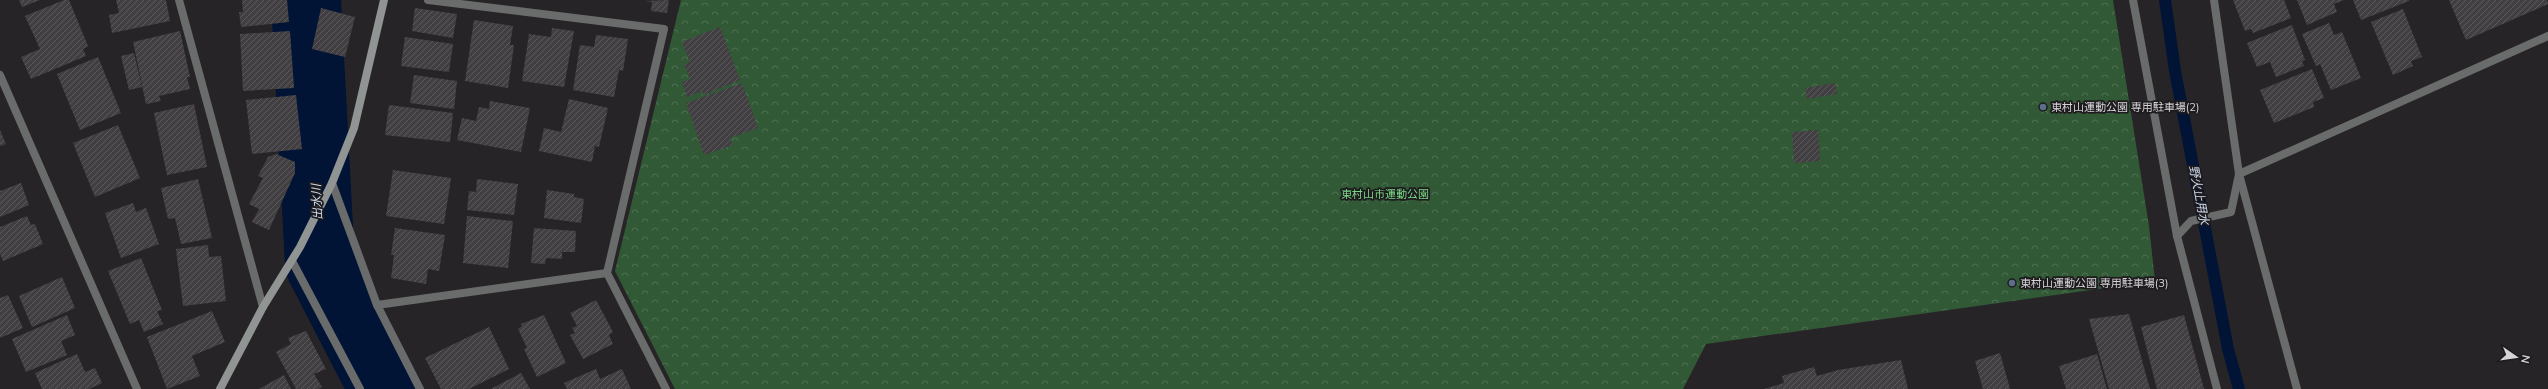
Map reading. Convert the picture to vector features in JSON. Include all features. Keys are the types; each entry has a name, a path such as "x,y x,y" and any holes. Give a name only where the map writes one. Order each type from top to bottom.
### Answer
{"street":[{"path":"179,0 263,307"},
{"path":"220,389 263,307 300,247 324,196 332,184 354,128 384,0"},
{"path":"428,0 664,29 607,273 666,389"},
{"path":"2133,0 2177,236 2217,389"},
{"path":"2214,0 2239,174 2297,389"},
{"path":"2239,174 2548,36"},
{"path":"0,75 137,389"},
{"path":"2177,236 2191,221 2231,212 2239,174"},
{"path":"332,184 377,305 420,389"},
{"path":"292,261 360,389"},
{"path":"377,305 607,273"}],"green space":[{"name":"東村山市運動公園","path":"681,0 2113,0 2149,226 2155,281 1706,344 1683,389 675,389 615,271"}],"building":[{"path":"19,0 40,0 22,7"},
{"path":"64,0 69,0 88,46 83,49 86,56 31,79 21,57 40,49 25,16"},
{"path":"116,0 166,0 170,21 112,33 109,15 119,13"},
{"path":"242,0 287,0 289,22 241,27 239,12 243,12"},
{"path":"669,0 667,13 651,11 652,2 645,1"},
{"path":"2233,0 2284,0 2291,18 2253,33 2251,29 2245,31"},
{"path":"2297,0 2344,0 2334,4 2337,12 2307,25"},
{"path":"2353,0 2409,0 2409,1 2361,20"},
{"path":"2449,0 2547,0 2548,4 2466,40"},
{"path":"321,8 355,17 345,57 312,49"},
{"path":"415,8 457,14 453,38 412,31"},
{"path":"2403,9 2422,57 2411,61 2413,66 2393,75 2371,22"},
{"path":"474,20 513,26 510,45 514,45 508,88 465,81"},
{"path":"2329,23 2334,35 2342,32 2361,78 2331,90 2320,64 2316,66 2302,34"},
{"path":"2292,25 2305,60 2302,61 2304,66 2276,77 2270,62 2257,67 2247,43"},
{"path":"720,27 740,80 704,95 702,91 687,97 682,82 690,79 684,64 690,62 682,42"},
{"path":"552,28 574,31 564,87 522,81 529,34 551,37"},
{"path":"180,31 190,77 187,77 190,89 159,96 161,101 146,104 133,42"},
{"path":"290,31 294,88 243,91 240,34"},
{"path":"596,35 628,39 623,71 619,70 614,97 573,90 580,45 594,47"},
{"path":"405,37 453,44 449,72 401,66"},
{"path":"134,53 142,87 129,90 121,56"},
{"path":"98,57 121,113 80,130 57,74"},
{"path":"2312,69 2324,98 2313,102 2314,107 2274,123 2260,90"},
{"path":"414,75 457,81 454,109 410,103"},
{"path":"742,83 758,128 730,138 733,145 704,155 686,103"},
{"path":"1835,83 1837,94 1807,99 1805,88"},
{"path":"296,95 302,149 252,154 246,100"},
{"path":"569,99 608,108 599,147 595,146 592,162 539,151 544,128 561,132"},
{"path":"490,101 530,108 521,152 457,140 462,118 476,121 479,107 489,109"},
{"path":"194,104 207,167 167,175 154,113"},
{"path":"389,105 453,113 450,142 385,135"},
{"path":"118,125 140,178 95,197 73,143"},
{"path":"0,130 6,144 0,146"},
{"path":"1818,130 1820,161 1794,163 1792,132"},
{"path":"276,154 295,162 295,173 269,230 252,222 259,209 249,204 263,178 258,176 268,157"},
{"path":"393,170 451,178 444,224 386,216"},
{"path":"198,179 212,238 181,244 175,218 168,219 161,188"},
{"path":"477,179 518,184 514,215 467,210 469,191 476,192"},
{"path":"21,183 29,205 0,217 0,191"},
{"path":"547,190 574,194 574,197 584,199 581,223 544,218"},
{"path":"133,203 136,212 146,208 159,244 121,258 105,213"},
{"path":"27,216 31,225 35,224 43,244 3,261 0,254 0,227"},
{"path":"467,216 513,221 508,268 463,263"},
{"path":"395,228 445,235 439,271 428,269 426,284 391,278 394,255 391,255"},
{"path":"534,228 576,231 575,252 562,252 562,259 546,258 545,264 531,263"},
{"path":"208,245 209,257 221,256 226,301 183,306 176,249"},
{"path":"141,258 162,310 157,311 163,324 144,332 139,320 130,324 108,271"},
{"path":"62,277 75,308 32,327 19,296"},
{"path":"8,295 23,328 0,338 0,298"},
{"path":"596,300 613,332 609,335 613,344 583,359 570,335 575,333 572,328 577,326 570,313"},
{"path":"212,311 225,342 192,356 200,376 167,389 147,337"},
{"path":"2129,314 2150,389 2109,389 2089,319"},
{"path":"67,315 75,335 61,341 67,355 26,372 12,339"},
{"path":"544,315 566,363 537,377 524,349 527,348 518,329 522,326 521,324"},
{"path":"2184,315 2204,389 2157,389 2141,327"},
{"path":"489,327 509,369 469,389 441,389 425,358"},
{"path":"306,331 326,369 314,374 322,387 318,389 296,389 276,352 291,344 288,338"},
{"path":"2000,353 2010,389 1983,389 1975,361"},
{"path":"77,354 85,372 95,368 102,383 89,389 42,389 35,373"},
{"path":"2097,354 2107,389 2066,389 2059,366"},
{"path":"1901,360 1908,389 1764,389 1784,383 1782,376 1814,367 1817,376 1838,370"},
{"path":"596,369 600,379 622,369 631,389 567,389 564,383"},
{"path":"521,373 530,389 491,389"},
{"path":"284,375 291,389 259,389"}],"waterway":[{"name":"出水川","path":"306,0 320,265 384,389"},
{"name":"野火止用水","path":"2165,0 2175,71 2228,349 2239,389"}],"place":[{"name":"東村山運動公園 専用駐車場(2)","path":"2043,107"},
{"name":"東村山運動公園 専用駐車場(3)","path":"2012,283"}]}
